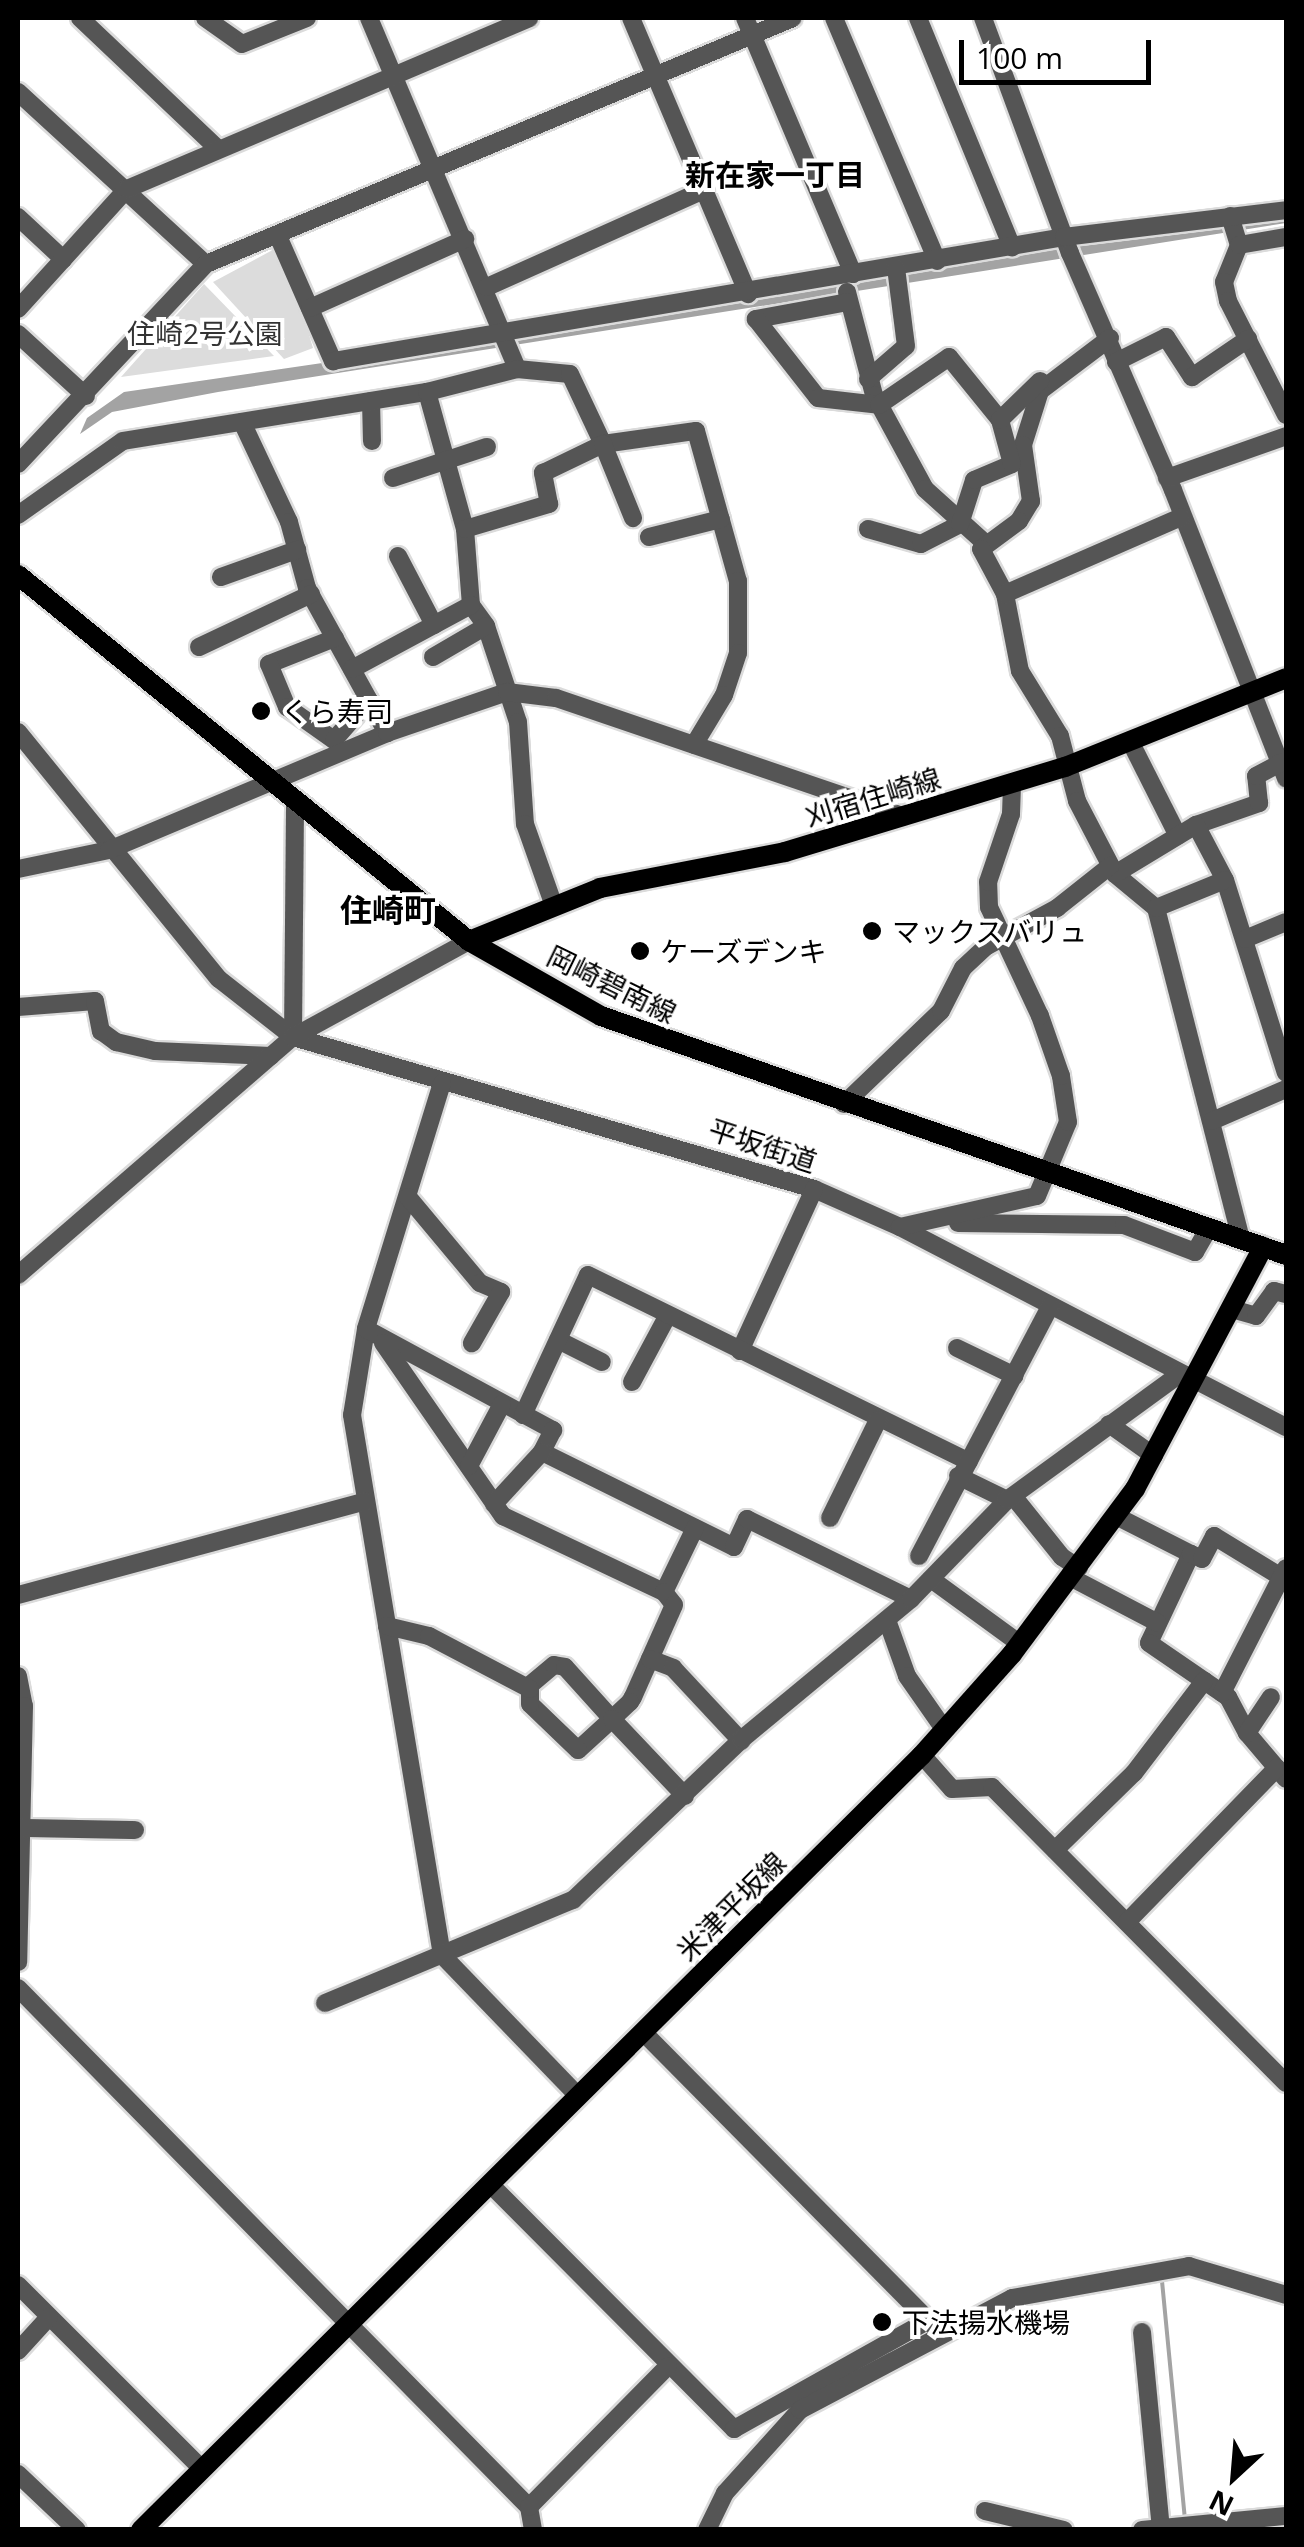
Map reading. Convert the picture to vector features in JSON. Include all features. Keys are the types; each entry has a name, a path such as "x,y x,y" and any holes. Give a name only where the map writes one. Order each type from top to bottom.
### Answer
{"main road":[{"name":"岡崎碧南線","path":"18,575 469,941 601,1016 844,1104 1286,1255"},
{"name":"刈宿住崎線","path":"469,941 553,903 655,875 785,852 1066,767 1286,678"},
{"name":"米津平坂線","path":"141,2530 922,1755 1020,1644 1076,1573 1154,1456 1188,1377 1232,1308 1263,1247"}],"street":[{"path":"80,18 218,150"},
{"path":"205,18 242,44 307,18"},
{"path":"368,18 397,76 432,168 507,333 518,369"},
{"path":"18,309 127,189 529,18"},
{"path":"632,18 748,294"},
{"path":"18,464 86,396 171,295 206,264 658,76 749,25 793,18"},
{"path":"834,18 938,262"},
{"path":"918,18 1012,247"},
{"path":"844,1104 941,1011 963,968 1003,935 1058,908 1112,870 1196,825 1259,803 1256,776 1284,771 1167,478 1116,362 1110,338 1064,237 983,18"},
{"path":"749,25 848,275 848,302 868,379 925,488 984,543"},
{"path":"18,92 206,264"},
{"path":"487,287 702,191"},
{"path":"278,236 333,361 938,262 1064,237 1286,210"},
{"path":"1230,216 1239,245 1224,282 1286,415"},
{"path":"18,217 63,259"},
{"path":"1239,245 1286,237"},
{"path":"310,308 464,238"},
{"path":"868,379 906,346 896,268"},
{"path":"848,302 756,319 818,398 880,405 949,357 1000,420 1012,464 974,480 960,524 921,544 868,529"},
{"path":"18,334 86,396"},
{"path":"1116,362 1166,337 1192,377 1248,339"},
{"path":"1110,338 1040,391 1023,445 1031,501 1019,522 984,543 981,549 1005,594 1020,670 1060,736 1066,767 1112,870 1156,908 1241,1240"},
{"path":"18,515 123,441 427,392 518,369 570,374 633,518"},
{"path":"1000,420 1040,380"},
{"path":"427,392 465,529 470,605 486,626 518,722 524,824 553,903"},
{"path":"371,401 372,440"},
{"path":"242,422 297,550 311,594 387,732"},
{"path":"465,529 548,504 542,473 603,444 696,431 738,581 738,653 724,695 694,745"},
{"path":"1167,478 1286,436"},
{"path":"393,478 446,464 487,447"},
{"path":"1005,594 1181,517"},
{"path":"649,538 721,519"},
{"path":"221,577 297,550"},
{"path":"398,556 434,625"},
{"path":"199,647 311,594"},
{"path":"352,669 470,605"},
{"path":"433,657 486,626"},
{"path":"333,749 287,708 269,664 335,638"},
{"path":"18,869 109,850 273,783 333,749 507,692 556,698 903,816"},
{"path":"333,749 369,700"},
{"path":"18,732 109,850 219,979 293,1036"},
{"path":"1130,742 1178,836"},
{"path":"900,1227 1037,1196 1050,1174 1068,1106 1040,1016 988,907 988,882 1011,814 1012,783"},
{"path":"293,1036 295,802"},
{"path":"1196,825 1225,880 1286,1073"},
{"path":"1156,908 1225,880"},
{"path":"1245,939 1286,922"},
{"path":"18,1274 293,1036 469,941"},
{"path":"18,1007 95,1000 101,1030 116,1042 155,1051 271,1056"},
{"name":"平坂街道","path":"293,1036 442,1083 814,1189 900,1227 1188,1377"},
{"path":"442,1083 366,1330 352,1415 442,1955 578,2096"},
{"path":"1212,1121 1286,1089"},
{"path":"740,1351 814,1189"},
{"path":"408,1197 480,1283 502,1292 472,1343"},
{"path":"922,1221 1124,1225 1194,1252 1209,1228"},
{"path":"523,1415 588,1275 878,1420 963,1469 1010,1498 1076,1573 1158,1623"},
{"path":"1232,1308 1256,1316 1274,1291 1286,1294"},
{"path":"918,1556 1050,1306"},
{"path":"632,1382 668,1315"},
{"path":"366,1330 552,1430 542,1452 494,1504"},
{"path":"558,1340 602,1362"},
{"path":"382,1341 502,1516 664,1592 674,1604 630,1702 612,1719 574,1749 530,1704 530,1689 558,1664 612,1719 685,1796"},
{"path":"958,1348 1015,1376"},
{"path":"326,2003 573,1900 740,1740 911,1599 1010,1498 1109,1424 1188,1377 1286,1427"},
{"path":"468,1466 502,1404"},
{"path":"830,1518 878,1420"},
{"path":"1109,1424 1154,1456"},
{"path":"542,1452 734,1548 747,1519 911,1599"},
{"path":"18,1595 366,1501"},
{"path":"1116,1516 1202,1559 1214,1536 1284,1576 1222,1692"},
{"path":"664,1592 695,1528"},
{"path":"1128,1922 1282,1774 1248,1733 1222,1692 1149,1643 1191,1554"},
{"path":"930,1579 1020,1644"},
{"path":"887,1620 906,1676 944,1728"},
{"path":"386,1626 429,1636 530,1689"},
{"path":"650,1659 673,1668 740,1740"},
{"path":"18,1676 24,1706 18,1962"},
{"path":"1056,1850 1134,1773 1204,1681"},
{"path":"1248,1733 1272,1697"},
{"path":"922,1755 952,1789 992,1787 1286,2082"},
{"path":"22,1828 135,1830"},
{"path":"18,1988 346,2326 529,2507 532,2530"},
{"path":"643,2032 936,2327"},
{"path":"1271,2067 1286,2051"},
{"path":"490,2184 734,2429 936,2327 1023,2295 1189,2266 1286,2295"},
{"path":"18,2285 201,2468"},
{"path":"18,2351 49,2316"},
{"path":"707,2530 725,2493 800,2410 936,2327"},
{"path":"1142,2332 1161,2528"},
{"path":"529,2507 668,2366"},
{"path":"18,2474 77,2530"},
{"path":"985,2512 1064,2530"},
{"path":"1142,2530 1286,2516"}],"green space":[{"path":"282,245 313,348 284,359 213,282"},
{"name":"住崎2号公園","path":"204,284 274,356 121,377"}],"shaded area":[{"path":"1286,215 1286,223 218,392 112,412 80,434 87,418 124,392 568,327 1029,248"}],"waterway":[{"path":"1162,2281 1185,2520"}],"place":[{"name":"くら寿司","path":"261,711"},
{"name":"マックスバリュ","path":"872,931"},
{"name":"ケーズデンキ","path":"640,951"},
{"name":"下法揚水機場","path":"882,2322"}],"district":[{"name":"新在家一丁目","path":"775,175"},
{"name":"住崎町","path":"388,910"}]}
